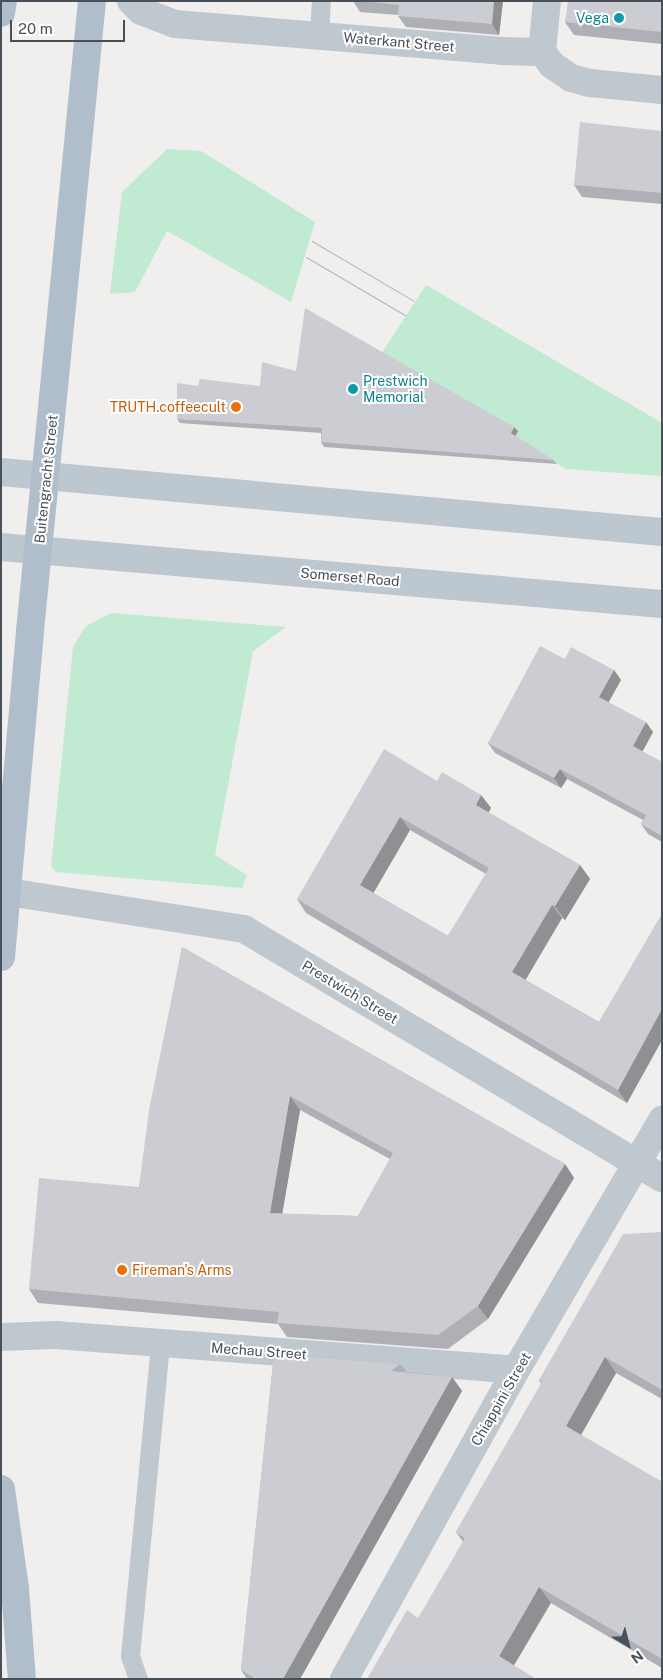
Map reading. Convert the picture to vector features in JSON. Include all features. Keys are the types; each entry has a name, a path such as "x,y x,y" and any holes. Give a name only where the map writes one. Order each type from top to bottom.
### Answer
{"main road":[{"path":"1,13 3,1"},
{"name":"Buitengracht Street","path":"1,957 92,1"},
{"path":"1,472 662,532"},
{"name":"Somerset Road","path":"1,547 662,604"},
{"path":"1,1489 15,1589 22,1679"}],"street":[{"name":"Waterkant Street","path":"131,1 141,11 175,24 502,51 542,52"},
{"path":"547,1 542,52 552,65 571,78 590,83 662,90"},
{"name":"Prestwich Street","path":"8,892 244,929 662,1178"},
{"name":"Chiappini Street","path":"344,1679 516,1370 662,1120"},
{"name":"Mechau Street","path":"1,1338 55,1335 516,1370"}],"lane":[{"path":"319,36 321,1"},
{"path":"138,1679 130,1656 160,1343"}],"green space":[{"path":"167,149 201,151 315,222 291,302 167,231 135,292 110,294 122,192"},
{"path":"426,285 662,423 662,476 566,469 514,438 517,431 381,354"},
{"path":"111,613 286,627 253,651 215,855 247,875 242,888 56,872 51,866 73,647 86,626"}],"building":[{"path":"361,1 494,1 492,24 398,16 399,5"},
{"name":"Vega","path":"568,1 662,1 662,32 565,22"},
{"path":"580,122 662,131 662,193 574,185"},
{"name":"Prestwich Memorial","path":"305,308 514,427 511,433 553,460 321,442 322,428 177,419 177,383 198,386 200,379 260,386 262,362 296,371"},
{"path":"540,646 565,659 571,647 614,670 599,697 646,722 633,746 662,762 662,836 641,824 646,815 560,769 554,778 488,743"},
{"path":"384,749 437,781 442,772 481,795 476,805 580,865 555,906 552,905 512,972 599,1022 661,915 662,1009 618,1090 297,899","holes":["400,817 489,868 448,936 360,885"]},
{"path":"182,947 565,1164 478,1306 438,1335 277,1323 279,1312 29,1289 39,1178 139,1187 149,1110","holes":["290,1096 393,1153 358,1216 270,1213"]},
{"path":"662,1232 662,1390 605,1357 566,1426 662,1482 662,1659 539,1587 499,1656 536,1679 367,1679 407,1610 418,1618 465,1538 456,1532 542,1382 539,1380 623,1234"},
{"path":"274,1354 400,1364 391,1371 452,1377 283,1679 256,1679 241,1670"}],"tram line":[{"path":"312,241 414,301"},
{"path":"306,257 405,315"}],"place":[{"name":"Vega","path":"619,18"},
{"name":"Prestwich Memorial","path":"353,389"},
{"name":"TRUTH.coffeecult","path":"236,407"},
{"name":"Fireman's Arms","path":"122,1270"}]}
